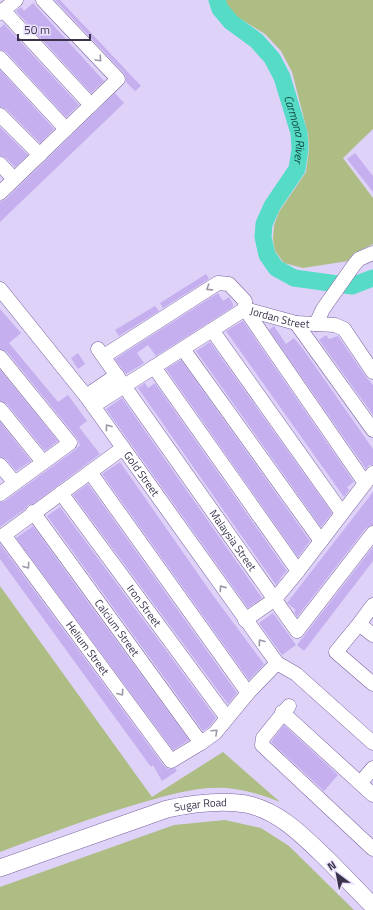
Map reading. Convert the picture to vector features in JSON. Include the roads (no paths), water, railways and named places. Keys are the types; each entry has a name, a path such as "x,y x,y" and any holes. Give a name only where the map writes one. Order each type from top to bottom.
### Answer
{"main road":[{"name":"Sugar Road","path":"0,868 167,809 204,803 245,804 262,809 281,818 300,833 373,906"}],"street":[{"path":"16,0 2,11 91,105"},
{"path":"0,193 118,80 43,0"},
{"path":"0,58 66,129"},
{"path":"0,115 40,155"},
{"path":"0,164 14,179"},
{"path":"316,324 324,309 354,265 359,259 373,253"},
{"name":"Jordan Street","path":"101,353 218,282 229,284 245,301 245,309 296,323 336,325 344,329 373,372"},
{"name":"Gold Street","path":"0,289 90,401 277,664"},
{"path":"90,401 121,381 154,367 245,309 369,478 275,599 245,620"},
{"path":"296,323 373,430"},
{"path":"212,330 342,513"},
{"path":"183,349 321,541"},
{"name":"Malaysia Street","path":"101,353 297,631 373,533"},
{"path":"0,357 70,443 0,494"},
{"path":"154,367 298,571"},
{"path":"0,409 43,462"},
{"path":"33,512 62,493 123,448"},
{"path":"0,465 15,483"},
{"path":"90,472 248,693"},
{"name":"Iron Street","path":"62,493 227,718"},
{"name":"Helium Street","path":"33,512 4,535 170,761 200,743"},
{"name":"Calcium Street","path":"33,512 200,743"},
{"path":"373,604 336,652 373,684"},
{"path":"359,624 373,635"},
{"path":"200,743 215,733 248,693 277,664 296,674 373,743"},
{"path":"373,795 286,709 261,742 262,745 373,849"},
{"path":"360,783 373,768"}],"waterway":[{"name":"Carmona River","path":"217,0 220,9 231,22 257,41 272,58 282,77 299,133 300,149 297,169 272,206 264,224 263,237 267,255 276,268 294,278 352,286 373,278"}]}
